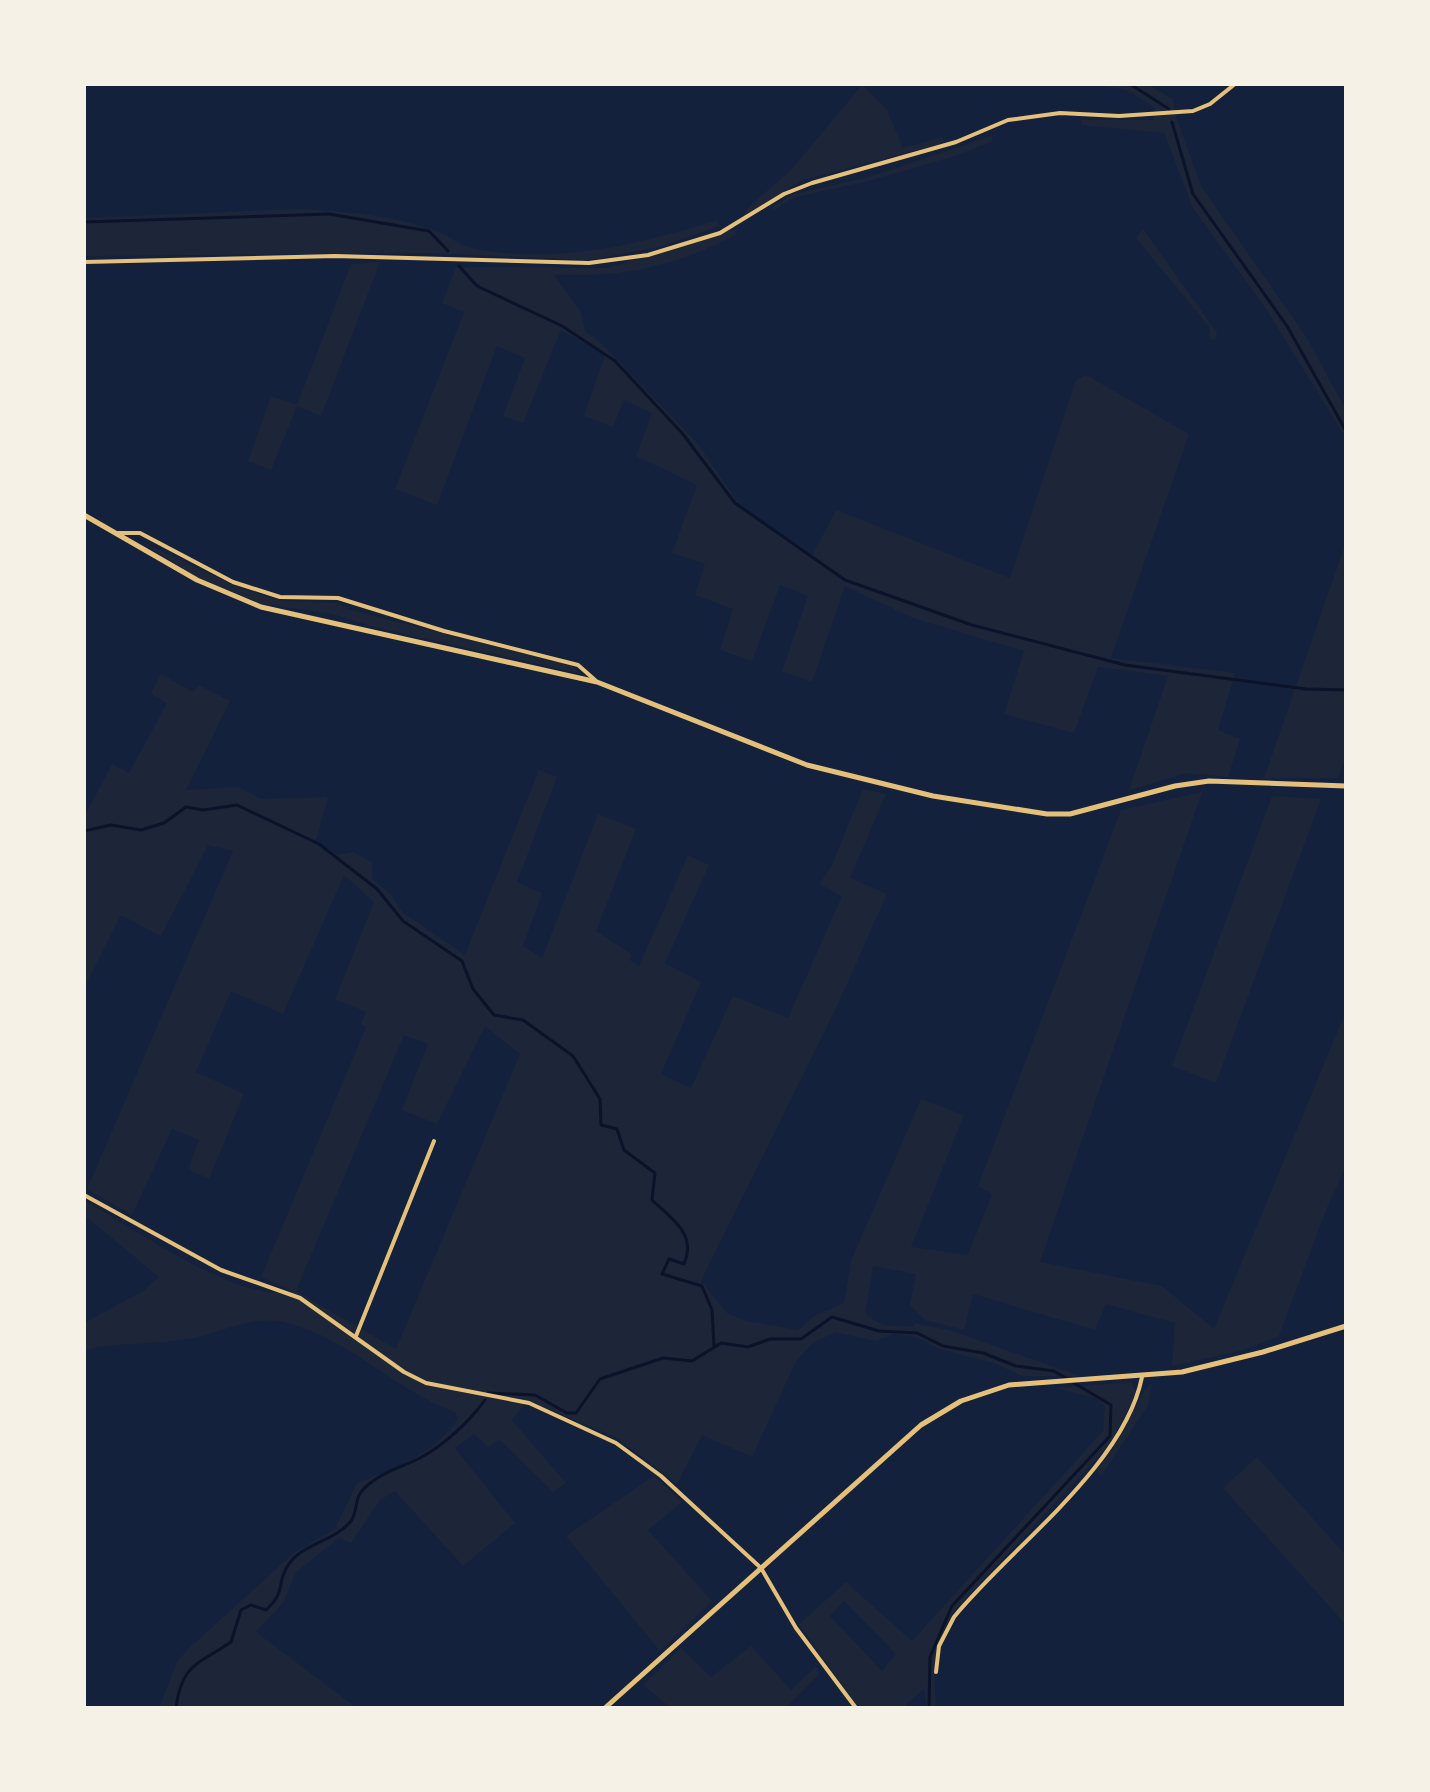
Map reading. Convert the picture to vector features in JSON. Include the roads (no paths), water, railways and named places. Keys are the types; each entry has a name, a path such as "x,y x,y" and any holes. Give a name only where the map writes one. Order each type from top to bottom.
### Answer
{"street":[{"path":"84,262 335,256 589,263 648,255 720,233 784,194 812,183 956,142 1008,120 1060,113 1119,116 1193,111 1210,104 1235,84"},
{"path":"84,515 197,580 261,607 597,682 731,737 827,771 933,796 1047,814 1093,811 1175,786 1209,781 1346,786"},
{"path":"117,533 140,533 233,582 280,597 338,598 444,631 578,665 597,682"},
{"path":"356,1336 434,1141"},
{"path":"84,1195 221,1270 300,1298 426,1383 529,1403 616,1443 661,1476 761,1568 796,1628 856,1708"},
{"path":"605,1708 921,1425 961,1401 1009,1385 1142,1377 1201,1368 1346,1326"},
{"path":"936,1672 939,1646 954,1617 1105,1455 1134,1405 1142,1377"}],"waterway":[{"path":"1130,84 1169,109"},
{"path":"1172,122 1193,194 1287,326 1346,431"},
{"path":"84,222 329,214 429,231 448,251"},
{"path":"459,266 477,286 562,326 615,361 682,433 735,503 845,580 972,625 1125,665 1306,689 1346,690"},
{"path":"84,831 111,825 141,830 164,823 186,807 203,810 237,805 319,844 377,889 403,921 462,961 473,989 494,1015 523,1020 573,1056 600,1099 601,1125 617,1129 624,1150 655,1173 652,1200 680,1228 687,1244 684,1264 669,1259 662,1274 702,1286 712,1310 714,1346"},
{"path":"488,1393 535,1395 567,1413 576,1413 600,1379 663,1358 692,1361 721,1343 748,1347 770,1339 801,1339 832,1317 879,1331 917,1333 943,1346 983,1353 1016,1366 1054,1371 1111,1405 1110,1436 952,1606 930,1657 929,1708"},
{"path":"176,1708 178,1693 187,1674 231,1642 241,1610 251,1605 266,1610 277,1597 284,1573 293,1559 344,1528 353,1518 359,1495 367,1485 438,1447 485,1400"}]}
